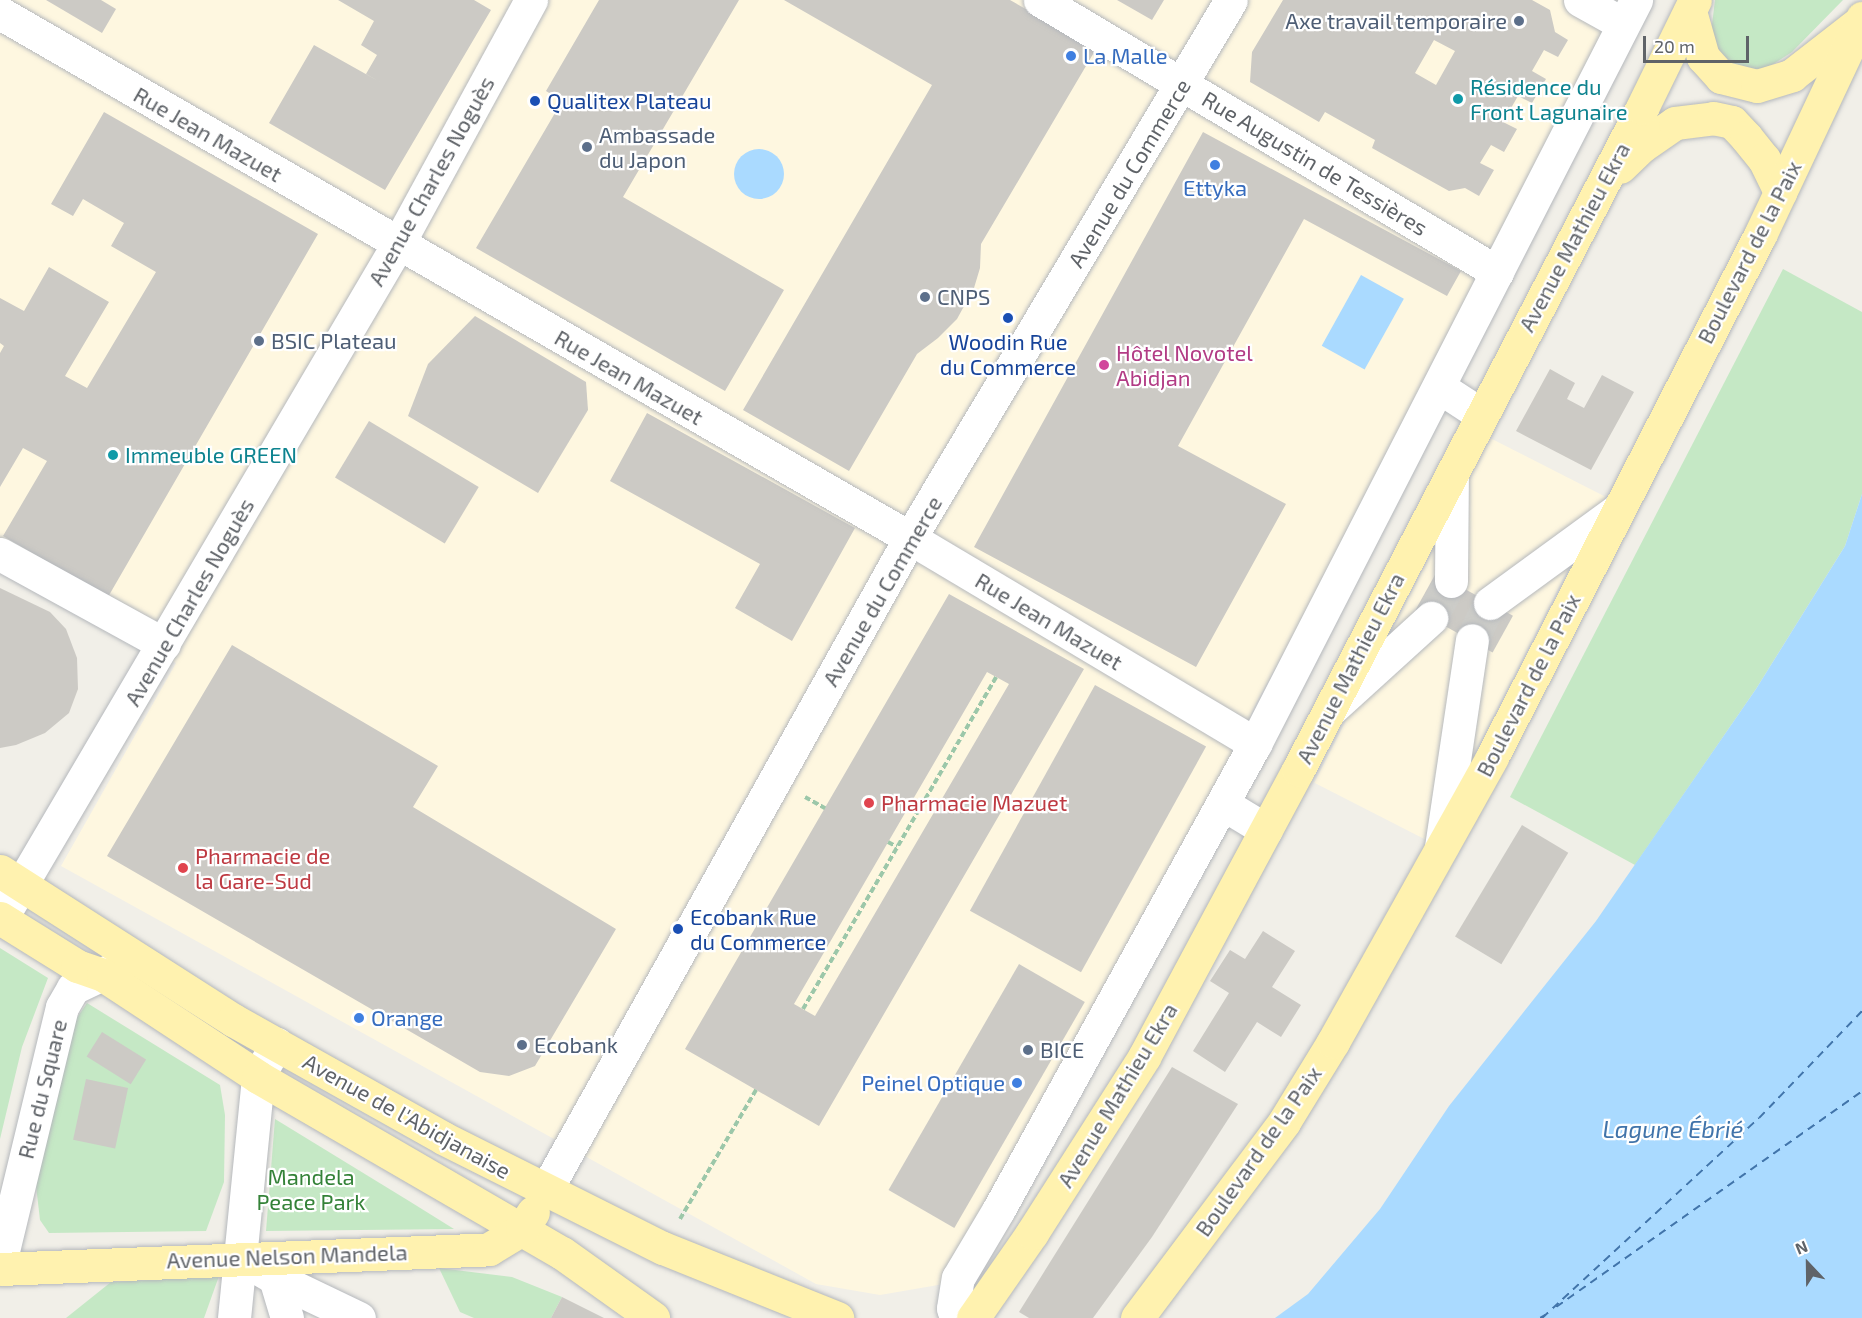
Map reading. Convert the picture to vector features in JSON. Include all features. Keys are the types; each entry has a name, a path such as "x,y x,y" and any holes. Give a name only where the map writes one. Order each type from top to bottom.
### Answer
{"main road":[{"path":"1692,6 1703,57 1721,77 1757,86 1792,75 1861,20"},
{"name":"Avenue Mathieu Ekra","path":"973,1318 1032,1233 1144,1057 1328,712 1602,185 1692,6"},
{"name":"Boulevard de la Paix","path":"1137,1318 1284,1122 1333,1042 1441,849 1492,757 1780,192 1861,20"},
{"path":"1602,185 1641,146 1675,123 1713,118 1732,122 1764,159 1780,192"},
{"name":"Avenue de l'Abidjanaise","path":"11,878 136,956 166,978 276,1044 443,1138 663,1248 837,1318"},
{"path":"4,925 76,918"},
{"name":"Avenue de l'Abidjanaise","path":"4,925 77,966 103,975 258,1077 423,1175 562,1253 653,1318"},
{"name":"Avenue Nelson Mandela","path":"0,1269 239,1257 489,1249 522,1229 546,1190"}],"street":[{"name":"Rue Augustin de Tessières","path":"1040,0 1183,83 1497,272"},
{"name":"Avenue du Commerce","path":"546,1190 910,538 1231,0"},
{"path":"956,1318 953,1308 958,1278 999,1209 1256,744 1440,387 1629,12 1580,0"},
{"name":"Avenue Charles Noguès","path":"4,925 11,878 164,644 398,244 522,3"},
{"name":"Rue Jean Mazuet","path":"0,13 910,538 1256,744"},
{"path":"1440,387 1482,414"},
{"path":"1450,581 1452,474"},
{"path":"1490,603 1616,512"},
{"path":"0,554 164,644"},
{"path":"1328,712 1431,618"},
{"path":"1441,849 1472,640"},
{"path":"1223,804 1266,830"},
{"name":"Rue du Square","path":"0,1263 62,1007 73,988 103,975 136,956"},
{"path":"234,1318 258,1077 276,1044"},
{"path":"239,1257 329,1310 359,1318"},
{"path":"276,1278 287,1318"}],"path":[{"path":"803,1009 996,677"},
{"path":"888,842 897,847"},
{"path":"663,1248 756,1090"}],"shaded area":[{"path":"0,0 1644,0 1255,705 1242,736 944,1284 880,1295 816,1284 61,866 176,663 0,567"},
{"path":"1490,438 1605,497 1429,841 1314,783"}],"green space":[{"path":"1715,0 1843,0 1792,52 1764,70 1738,74 1718,59 1711,33"},
{"path":"1783,269 1862,312 1862,494 1845,546 1756,689 1635,865 1510,797"},
{"path":"0,948 48,978 22,1047 0,1139"},
{"path":"87,1003 220,1085 225,1115 224,1182 206,1231 49,1233 40,1220 35,1177 76,1019"},
{"name":"Mandela Peace Park","path":"275,1119 409,1201 454,1229 266,1231"},
{"path":"439,1268 512,1277 562,1297 551,1318 474,1318 460,1312"},
{"path":"219,1276 204,1318 66,1318 111,1282"}],"water":[{"path":"759,149 777,156 784,174 777,192 759,199 741,192 734,174 741,156"},
{"path":"1361,275 1404,299 1365,370 1322,346"},
{"name":"Lagune Ébrié","path":"1862,494 1862,1318 1275,1318 1308,1294 1380,1209 1449,1106 1596,921 1756,689 1845,546"}],"building":[{"path":"46,0 101,0 116,9 102,33"},
{"path":"338,0 474,0 491,10 385,190 269,123 314,45 380,82 366,74 377,55 361,45 374,21"},
{"path":"599,0 739,0 623,197 784,290 725,391 476,248 562,101 546,91"},
{"path":"784,0 1010,0 1096,49 981,244 980,268 974,288 957,319 917,354 849,471 743,410 932,85"},
{"path":"1117,0 1164,0 1152,20"},
{"path":"1283,0 1532,0 1550,10 1555,32 1568,40 1558,57 1544,50 1532,71 1546,79 1532,103 1518,96 1503,122 1517,129 1504,152 1491,145 1480,163 1494,170 1479,196 1465,188 1449,191 1372,148 1375,140 1325,112 1319,122 1250,82 1252,52","holes":["1434,40 1455,51 1436,85 1415,73"]},
{"path":"104,112 318,234 108,597 3,536 47,461 23,448 0,487 0,353 4,346 0,343 0,298 24,311 49,267 109,302 65,376 87,388 156,272 111,246 124,223 83,199 73,216 51,204"},
{"path":"1203,132 1461,271 1447,296 1304,219 1178,446 1286,504 1196,667 974,547"},
{"path":"475,316 586,382 588,410 538,493 408,416 428,364"},
{"path":"1550,369 1575,383 1567,399 1584,408 1602,375 1634,392 1591,470 1516,431"},
{"path":"647,413 855,528 792,641 735,608 760,564 610,481"},
{"path":"369,421 479,487 445,543 335,478"},
{"path":"1436,573 1513,616 1493,652 1416,610"},
{"path":"0,588 50,612 66,629 77,658 78,689 69,713 45,733 16,745 0,748"},
{"path":"949,594 1084,669 819,1126 685,1049","holes":["987,672 1009,684 815,1016 794,1004"]},
{"path":"232,645 438,766 413,807 616,929 535,1066 509,1076 480,1072 107,856"},
{"path":"1095,685 1206,747 1081,972 970,911"},
{"path":"1522,825 1568,853 1501,964 1455,936"},
{"path":"1263,931 1295,951 1272,987 1301,1005 1281,1037 1257,1022 1225,1072 1193,1051 1229,993 1210,981 1230,950 1245,959"},
{"path":"1019,964 1085,1002 954,1228 888,1190"},
{"path":"102,1032 146,1060 131,1084 87,1057"},
{"path":"1172,1067 1238,1104 1152,1237 1093,1318 1029,1318 1019,1312"},
{"path":"86,1079 128,1088 115,1149 73,1140"},
{"path":"562,1297 604,1318 551,1318"}],"ferry route":[{"path":"1542,1318 1759,1118 1862,1011"},
{"path":"1556,1307 1862,1091"},
{"path":"1540,1318 1545,1315"}],"tunnel":[{"path":"1431,618 1451,581"},
{"path":"1472,640 1490,603"}],"place":[{"name":"Axe travail temporaire","path":"1519,21"},
{"name":"La Malle","path":"1071,56"},
{"name":"Résidence du Front Lagunaire","path":"1458,99"},
{"name":"Qualitex Plateau","path":"535,101"},
{"name":"Ambassade du Japon","path":"587,147"},
{"name":"Ettyka","path":"1215,165"},
{"name":"CNPS","path":"925,297"},
{"name":"Woodin Rue du Commerce","path":"1008,318"},
{"name":"BSIC Plateau","path":"259,341"},
{"name":"Hôtel Novotel Abidjan","path":"1104,365"},
{"name":"Immeuble GREEN","path":"113,455"},
{"name":"Pharmacie Mazuet","path":"869,803"},
{"name":"Pharmacie de la Gare-Sud","path":"183,868"},
{"name":"Ecobank Rue du Commerce","path":"678,929"},
{"name":"Orange","path":"359,1018"},
{"name":"Ecobank","path":"522,1045"},
{"name":"BICE","path":"1028,1050"},
{"name":"Peinel Optique","path":"1017,1083"}]}
